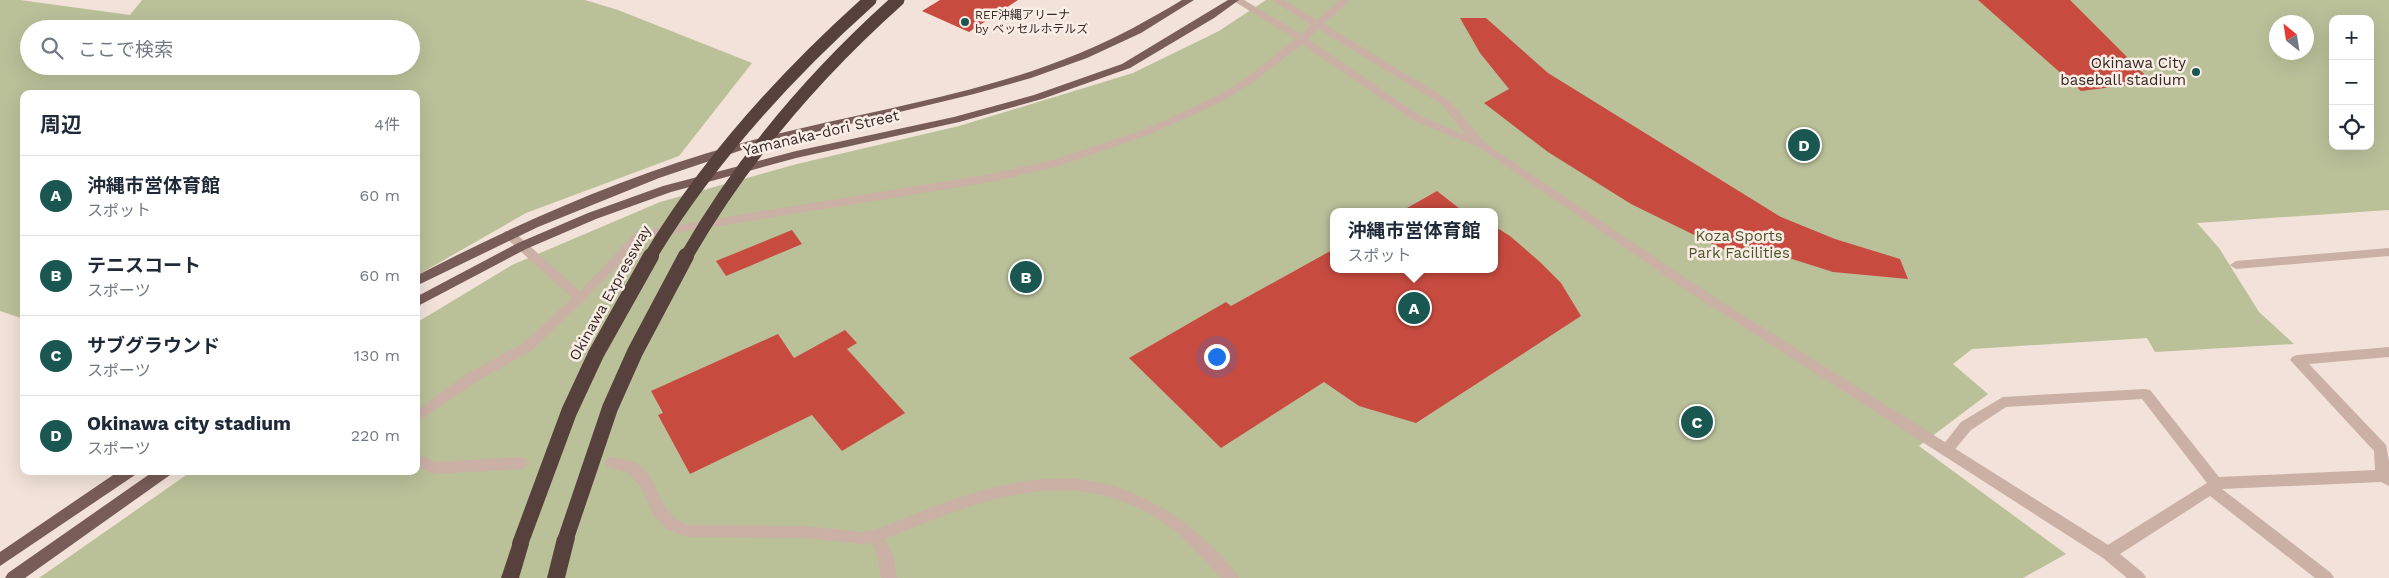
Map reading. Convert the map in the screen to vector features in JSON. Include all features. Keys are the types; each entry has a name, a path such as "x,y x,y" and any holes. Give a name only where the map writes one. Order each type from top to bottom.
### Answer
{"highway":[{"name":"Okinawa Expressway","path":"510,578 520,544 569,413 610,329 656,244 714,161 758,108 803,61 870,0"},
{"path":"556,578 566,538 610,409 646,328 692,245 748,162 786,112 829,64 874,20 898,0"}],"main road":[{"name":"Yamanaka-dori Street","path":"420,280 509,234 608,191 737,148 1002,84 1069,62 1131,35 1188,0"},
{"name":"Yamanaka-dori Street","path":"420,301 522,246 592,216 667,189 796,155 955,120 1038,97 1126,66 1235,0"},
{"path":"0,560 124,475"},
{"path":"13,578 159,475"}],"street":[{"path":"1235,0 1302,39 1418,119 1482,146 1693,289 2108,553 2138,578"},
{"path":"1277,0 1445,102 1482,146"},
{"path":"420,415 471,378 527,346 580,298 640,235 815,205 992,178 1055,163 1147,132 1219,99 1251,79 1302,39 1345,0"},
{"path":"509,234 580,298"},
{"path":"2236,265 2389,252"},
{"path":"2108,553 2221,482 2386,478 2385,449 2297,360 2389,352"},
{"path":"1947,449 1966,426 2003,402 2145,394 2214,487 2326,578"},
{"path":"420,461 433,468 521,463"},
{"path":"612,463 633,468 647,484 658,511 670,524 687,531 806,532 861,538 876,536 997,490 1026,484 1054,483 1102,487 1134,497 1170,519 1231,578"},
{"path":"876,536 886,557 889,578"}],"green space":[{"path":"0,0 20,0 130,15 142,0 585,0 618,10 752,63 679,156 526,213 420,274 420,90 20,90 20,318 0,311"},
{"name":"Koza Sports Park Facilities","path":"1266,0 2389,0 2389,210 2197,223 2219,248 2259,312 2294,344 2155,352 2147,338 1972,349 1953,364 1988,394 1919,446 2066,554 2023,578 39,578 186,475 420,475 420,321 512,265 660,202 797,164 959,126 1133,73 1219,31"}],"building":[{"name":"REF沖縄アリーナ by ベッセルホテルズ","path":"940,0 1018,0 969,32 922,11"},
{"path":"1978,0 2070,0 2152,82 2081,91"},
{"path":"1460,18 1486,18 1548,73 1781,217 1835,239 1900,259 1908,279 1833,272 1748,245 1733,254 1631,204 1548,152 1484,103 1509,89 1480,53"},
{"path":"1437,191 1459,208 1407,208"},
{"path":"1498,228 1510,236 1561,283 1581,316 1416,423 1359,406 1324,382 1221,448 1129,358 1226,302 1231,306 1330,251 1330,273 1498,273"},
{"path":"792,230 802,244 726,276 716,261"},
{"path":"845,330 857,343 847,349 905,413 842,451 812,415 690,474 658,415 663,413 651,391 778,334 794,358"}],"place":[{"name":"REF沖縄アリーナ by ベッセルホテルズ","path":"965,22"},
{"name":"Okinawa City baseball stadium","path":"2196,72"},
{"name":"Okinawa city stadium","path":"1804,145"},
{"name":"テニスコート","path":"1026,277"},
{"name":"沖縄市営体育館","path":"1414,308"},
{"name":"サブグラウンド","path":"1697,422"}]}
